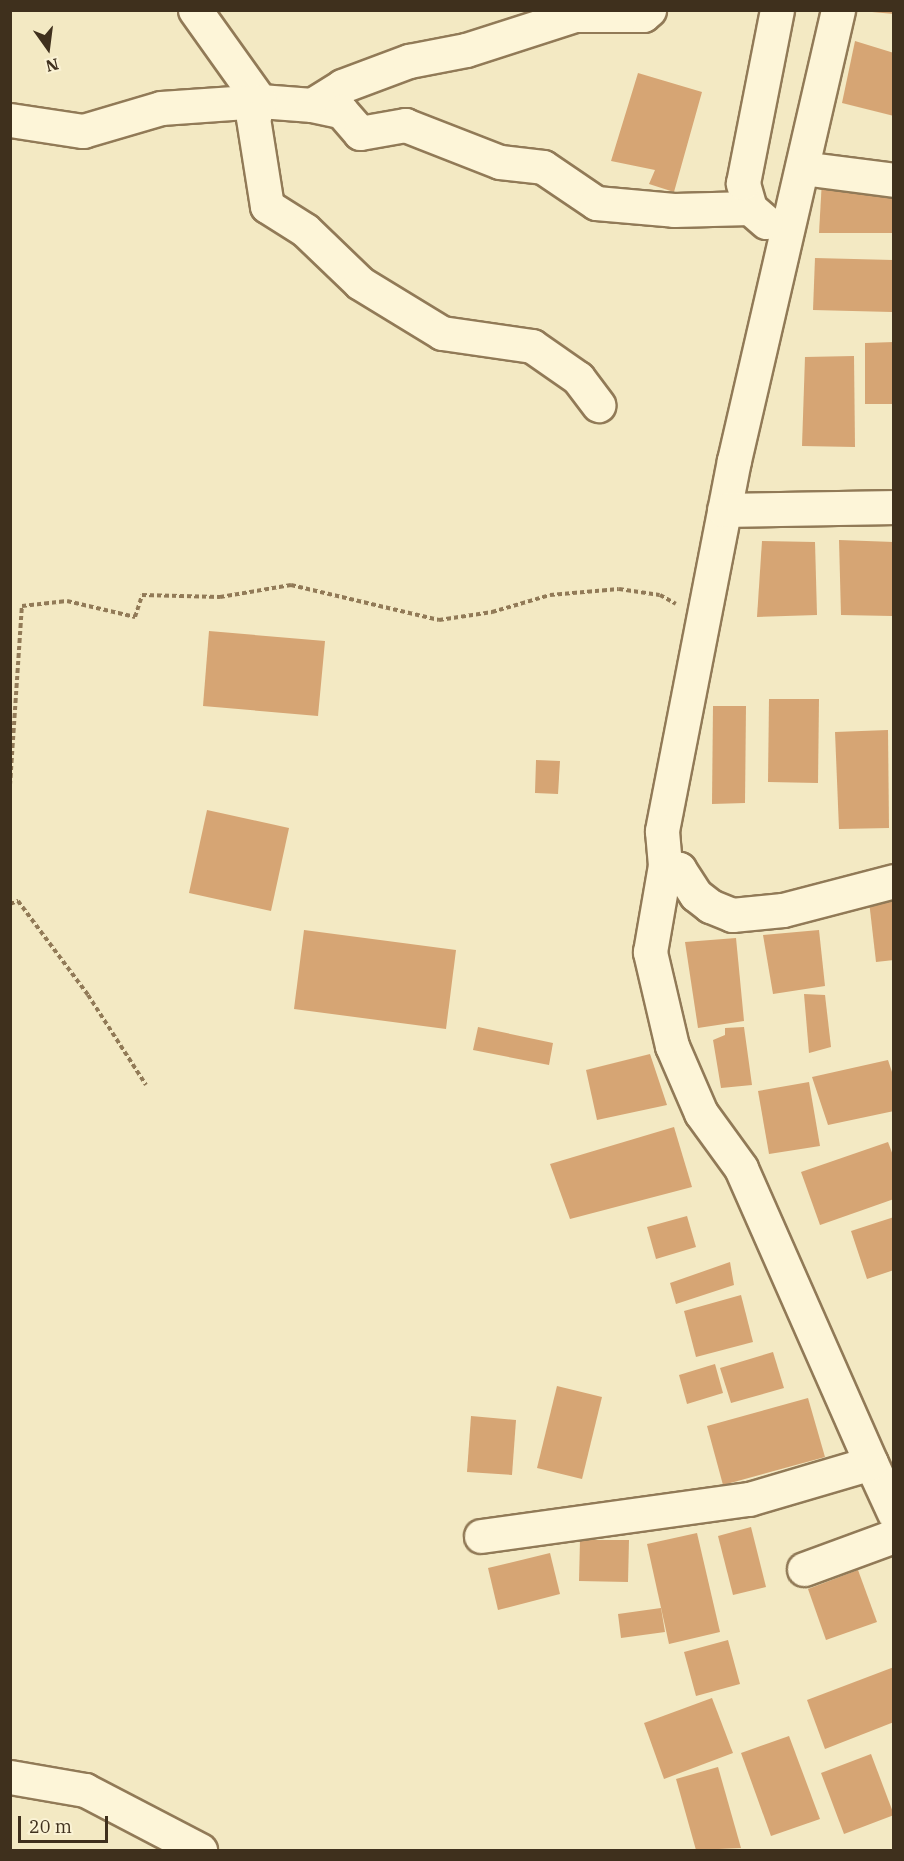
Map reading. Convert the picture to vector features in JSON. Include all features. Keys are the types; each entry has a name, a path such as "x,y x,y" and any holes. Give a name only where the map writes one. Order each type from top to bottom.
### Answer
{"street":[{"path":"195,10 260,101"},
{"path":"312,105 342,86 409,61 466,50 575,15 643,15 649,10"},
{"path":"777,10 743,183 750,208 766,223 791,218"},
{"path":"838,10 724,510 670,778 662,831 665,865 650,952 672,1046 701,1113 741,1168 894,1513"},
{"path":"260,101 253,118 267,206 304,230 360,283 442,333 532,346 578,378 598,405"},
{"path":"10,120 82,131 161,108 260,101 312,105 341,111 360,133 405,125 500,162 543,167 596,203 674,210 750,208"},
{"path":"802,168 894,180"},
{"path":"724,510 894,507"},
{"path":"665,865 680,869 696,895 710,906 732,915 757,916 894,882"},
{"path":"481,1536 748,1499 871,1463"},
{"path":"804,1569 894,1536"},
{"path":"10,1777 85,1790 200,1851"}],"path":[{"path":"10,785 22,606 68,601 135,617 142,595 220,597 291,585 439,620 492,612 550,595 619,589 660,595 703,616"},
{"path":"10,904 18,901 74,976 146,1085"}],"building":[{"path":"872,10 894,10 894,14 872,12"},
{"path":"855,41 894,53 894,116 842,103"},
{"path":"638,73 702,92 674,192 649,184 655,170 611,161"},
{"path":"822,180 894,183 894,233 819,233"},
{"path":"815,258 893,260 892,312 813,310"},
{"path":"894,342 894,404 865,404 865,343"},
{"path":"854,356 855,447 802,446 805,357"},
{"path":"839,540 894,542 892,616 841,615"},
{"path":"762,541 815,542 817,615 757,617"},
{"path":"209,631 325,641 318,716 203,706"},
{"path":"769,699 819,699 818,783 768,782"},
{"path":"713,706 746,706 745,803 712,804"},
{"path":"888,730 889,828 839,829 835,732"},
{"path":"536,760 560,761 558,794 535,793"},
{"path":"207,810 289,828 271,911 189,893"},
{"path":"894,898 894,960 876,962 869,901"},
{"path":"304,930 456,950 446,1029 294,1009"},
{"path":"819,930 825,986 773,994 763,935"},
{"path":"736,938 744,1021 698,1028 685,942"},
{"path":"804,994 825,995 831,1047 809,1053"},
{"path":"478,1027 553,1043 549,1065 473,1050"},
{"path":"744,1027 752,1085 721,1088 713,1040 725,1035 725,1028"},
{"path":"650,1054 667,1105 597,1120 586,1070"},
{"path":"888,1060 894,1078 894,1111 828,1125 812,1077"},
{"path":"809,1082 820,1146 769,1154 758,1091"},
{"path":"674,1127 692,1187 570,1219 550,1164"},
{"path":"888,1142 894,1158 894,1199 820,1225 801,1172"},
{"path":"687,1216 696,1247 656,1259 647,1227"},
{"path":"894,1217 894,1270 867,1279 851,1231"},
{"path":"730,1262 734,1285 676,1304 670,1283"},
{"path":"741,1295 753,1342 696,1357 684,1311"},
{"path":"773,1352 784,1388 731,1403 720,1368"},
{"path":"715,1364 723,1393 687,1404 679,1375"},
{"path":"557,1386 602,1397 582,1479 537,1468"},
{"path":"808,1398 825,1457 723,1485 707,1426"},
{"path":"471,1416 516,1420 512,1475 467,1472"},
{"path":"751,1527 766,1587 733,1595 718,1536"},
{"path":"697,1533 720,1632 669,1644 647,1544"},
{"path":"580,1540 629,1540 628,1582 579,1581"},
{"path":"550,1553 560,1594 498,1610 488,1568"},
{"path":"858,1570 877,1622 826,1640 808,1589"},
{"path":"661,1608 665,1632 621,1638 618,1614"},
{"path":"728,1640 740,1684 696,1696 684,1652"},
{"path":"894,1667 894,1722 825,1749 807,1700"},
{"path":"712,1698 733,1753 664,1779 644,1723"},
{"path":"789,1736 820,1819 771,1836 741,1753"},
{"path":"871,1754 894,1815 844,1834 821,1773"},
{"path":"718,1767 741,1848 696,1850 676,1779"}]}
